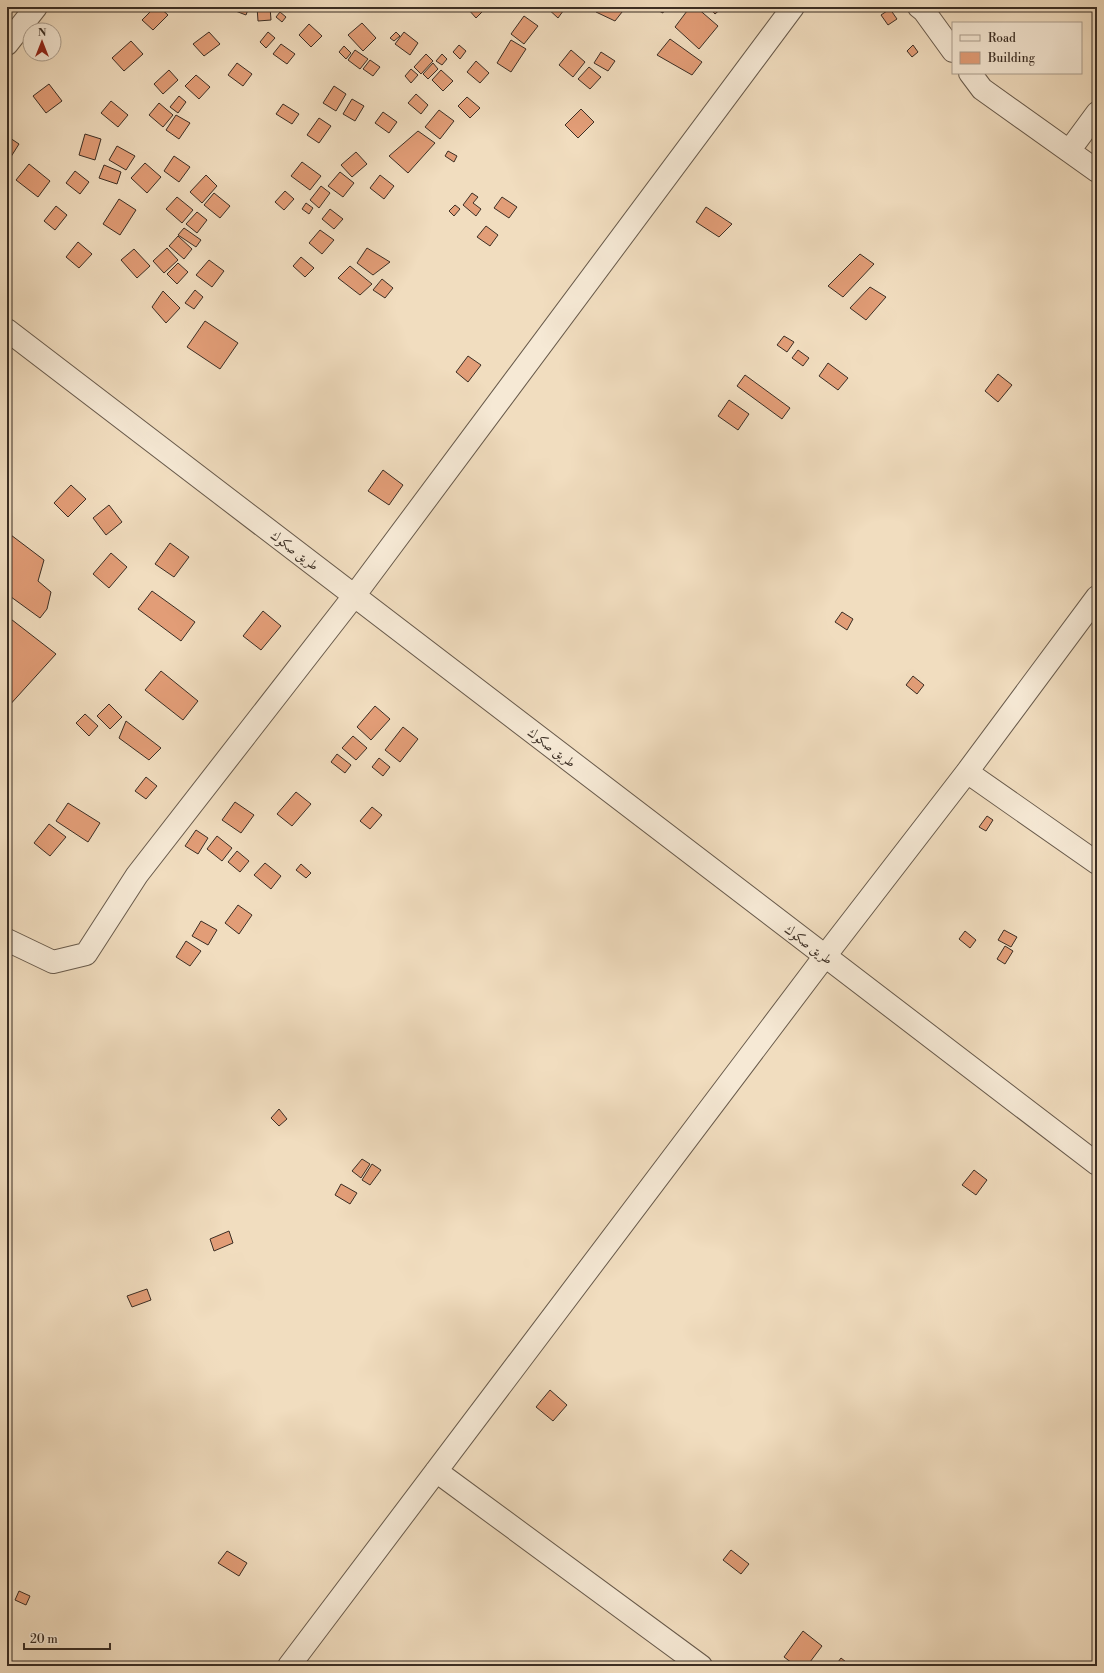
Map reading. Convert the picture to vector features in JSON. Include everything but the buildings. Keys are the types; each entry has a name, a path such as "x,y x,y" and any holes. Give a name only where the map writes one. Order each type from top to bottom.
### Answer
{"street":[{"path":"7,44 36,7"},
{"path":"7,940 53,962 86,954 137,875 354,596 793,7"},
{"path":"918,7 924,11 952,50"},
{"path":"971,74 982,89 1097,171"},
{"path":"1069,151 1097,113"},
{"name":"طريق صكوك","path":"7,330 1097,1164"},
{"path":"289,1666 825,956 967,772 1097,597"},
{"path":"967,772 1097,863"},
{"path":"436,1471 701,1666"}]}
